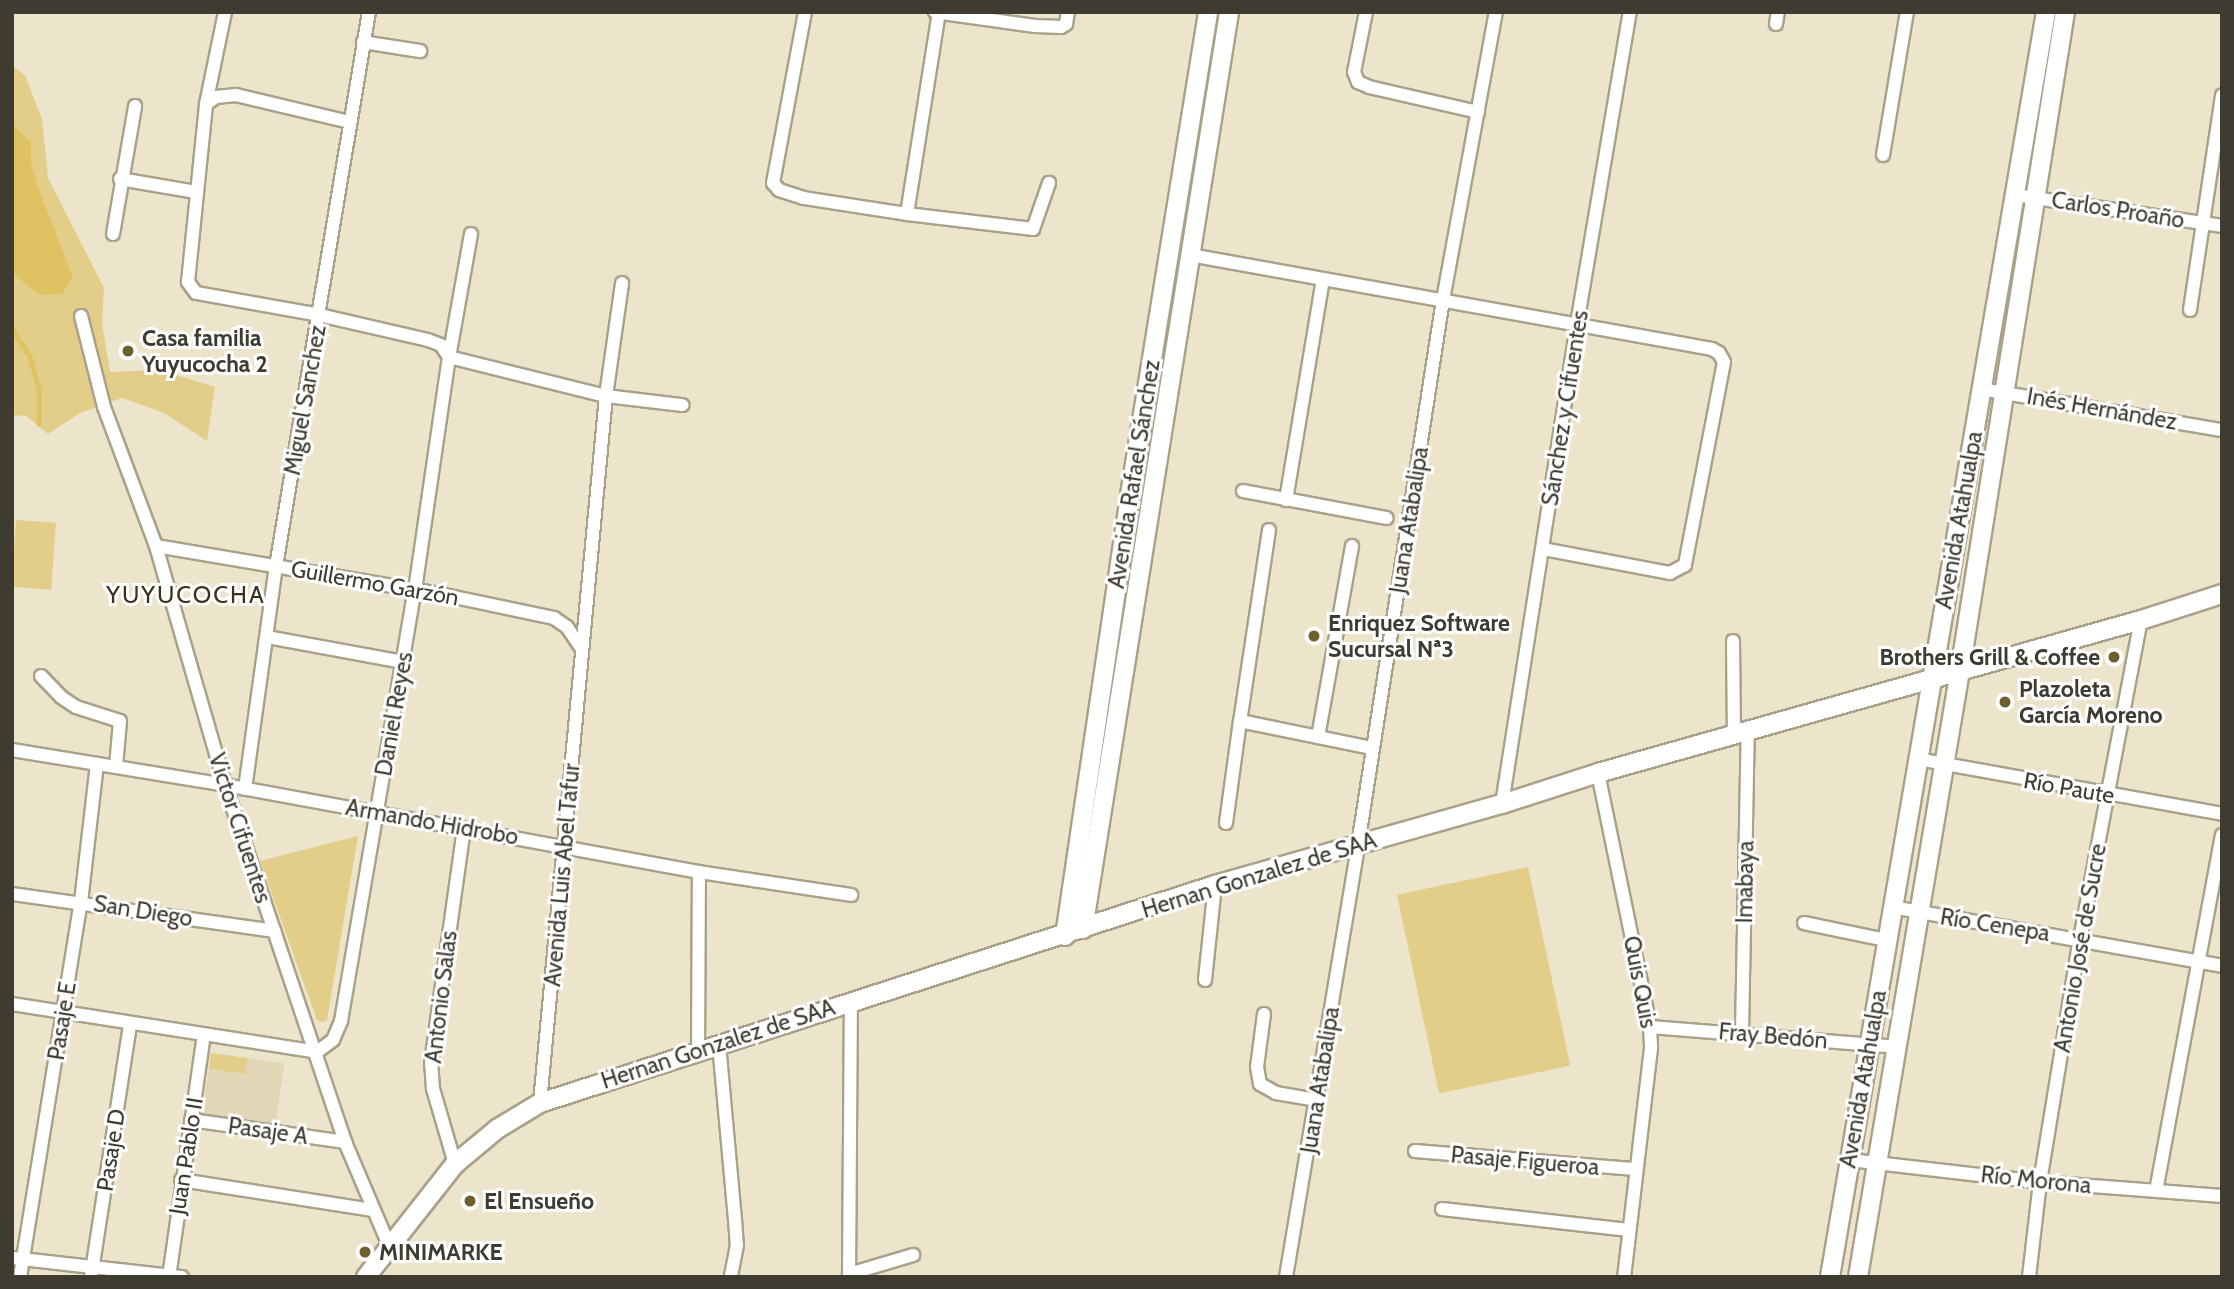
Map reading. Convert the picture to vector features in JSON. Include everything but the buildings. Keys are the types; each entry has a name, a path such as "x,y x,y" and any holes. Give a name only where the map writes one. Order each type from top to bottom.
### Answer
{"street":[{"path":"225,12 206,104 196,192 188,282 196,293 320,315 428,340 441,345 449,358 606,396 682,405"},
{"name":"Miguel Sanchez","path":"245,789 276,566 369,12"},
{"path":"805,12 773,183 779,190 803,198 907,214 1033,229 1049,183"},
{"path":"907,214 938,12 1035,26 1067,18"},
{"name":"Avenida Rafael Sánchez","path":"1065,936 1133,476 1208,12"},
{"name":"Avenida Rafael Sánchez","path":"1083,929 1229,12"},
{"path":"1366,12 1354,72 1358,82 1369,87 1478,112"},
{"name":"Juana Atabalipa","path":"1286,1277 1358,845 1443,300 1496,12"},
{"name":"Sánchez y Cifuentes","path":"1502,804 1577,324 1630,12"},
{"path":"1883,155 1907,12"},
{"name":"Avenida Atahualpa","path":"1830,1277 2046,12"},
{"name":"Avenida Atahualpa","path":"1858,1277 2038,198 2065,12"},
{"path":"363,42 420,51"},
{"path":"206,104 216,97 236,95 349,122"},
{"path":"2190,310 2222,95"},
{"path":"113,233 120,179 135,106"},
{"path":"120,179 196,192"},
{"name":"Carlos Proaño","path":"2015,195 2222,226"},
{"name":"Daniel Reyes","path":"317,1052 333,1040 341,1021 415,590 449,358 471,233"},
{"path":"1190,255 1712,349 1724,362 1685,565 1670,573 1543,549"},
{"path":"1286,500 1323,280"},
{"name":"Avenida Luis Abel Tafur","path":"540,1102 566,847 581,648 606,396 622,283"},
{"name":"Victor Cifuentes","path":"81,316 104,407 156,546 225,785 317,1052 345,1142 389,1245"},
{"name":"Inés Hernández","path":"1982,389 2222,430"},
{"path":"1243,491 1386,518"},
{"path":"1226,823 1269,530"},
{"path":"1318,737 1352,545"},
{"name":"Guillermo Garzón","path":"156,546 415,590 554,618 567,627 581,648"},
{"name":"Hernan Gonzalez de SAA","path":"366,1277 455,1164 498,1129 540,1102 1215,886 1502,804 1598,773 2141,620 2222,594"},
{"name":"Antonio José de Sucre","path":"2029,1277 2040,1182 2080,939 2141,620"},
{"path":"267,637 403,662"},
{"name":"Imabaya","path":"1734,641 1741,734 1742,1032"},
{"path":"41,676 61,697 76,707 120,721 116,767"},
{"path":"1240,721 1372,748"},
{"name":"Armando Hidrobo","path":"12,750 225,785 699,872 851,895"},
{"name":"Río Paute","path":"1917,759 2222,814"},
{"name":"Pasaje E","path":"20,1277 18,1259 81,902 97,764"},
{"name":"Quis Quis","path":"1598,773 1650,1027 1651,1048 1624,1277"},
{"name":"Antonio Salas","path":"455,1164 433,1089 431,1063 464,828"},
{"path":"2155,1191 2222,835"},
{"path":"698,1052 699,872"},
{"path":"1205,980 1215,886"},
{"name":"San Diego","path":"12,894 274,931"},
{"name":"Río Cenepa","path":"1892,907 2222,966"},
{"path":"1804,923 1886,940"},
{"path":"851,1001 849,1276 913,1255"},
{"path":"12,1004 317,1052"},
{"path":"1264,1014 1257,1067 1260,1084 1276,1093 1317,1100"},
{"name":"Pasaje D","path":"92,1271 130,1024"},
{"name":"Fray Bedón","path":"1650,1027 1742,1032 1896,1047"},
{"name":"Juan Pablo II","path":"173,1276 181,1180 204,1035"},
{"path":"719,1044 737,1245 731,1277"},
{"name":"Pasaje A","path":"191,1120 345,1142"},
{"name":"Pasaje Figueroa","path":"1415,1152 1635,1169"},
{"name":"Río Morona","path":"1850,1160 2040,1182 2222,1196"},
{"path":"181,1180 372,1210"},
{"path":"1442,1209 1629,1230"},
{"path":"18,1259 92,1271 173,1276"}],"shaded area":[{"path":"12,66 25,75 42,119 48,178 104,288 102,323 110,372 160,370 215,387 207,441 164,413 122,398 80,413 48,434 26,416 12,415"},
{"path":"12,124 31,142 31,165 38,188 73,277 62,294 40,295 12,270"},
{"path":"16,520 56,523 51,590 12,587"},
{"path":"358,836 327,1020 322,1022 317,1020 260,861"},
{"path":"1528,867 1570,1066 1439,1093 1397,895"},
{"path":"211,1053 284,1063 276,1126 202,1115"},
{"path":"211,1053 248,1058 245,1074 209,1069"}],"waterway":[{"path":"12,329 30,357 39,388 39,424"}],"place":[{"name":"Casa familia Yuyucocha 2","path":"128,351"},
{"name":"Enriquez Software Sucursal Nª3","path":"1314,636"},
{"name":"Brothers Grill & Coffee","path":"2114,657"},
{"name":"Plazoleta García Moreno","path":"2005,702"},
{"name":"El Ensueño","path":"470,1201"},
{"name":"MINIMARKE","path":"365,1252"}],"district":[{"name":"YUYUCOCHA","path":"186,595"}]}
